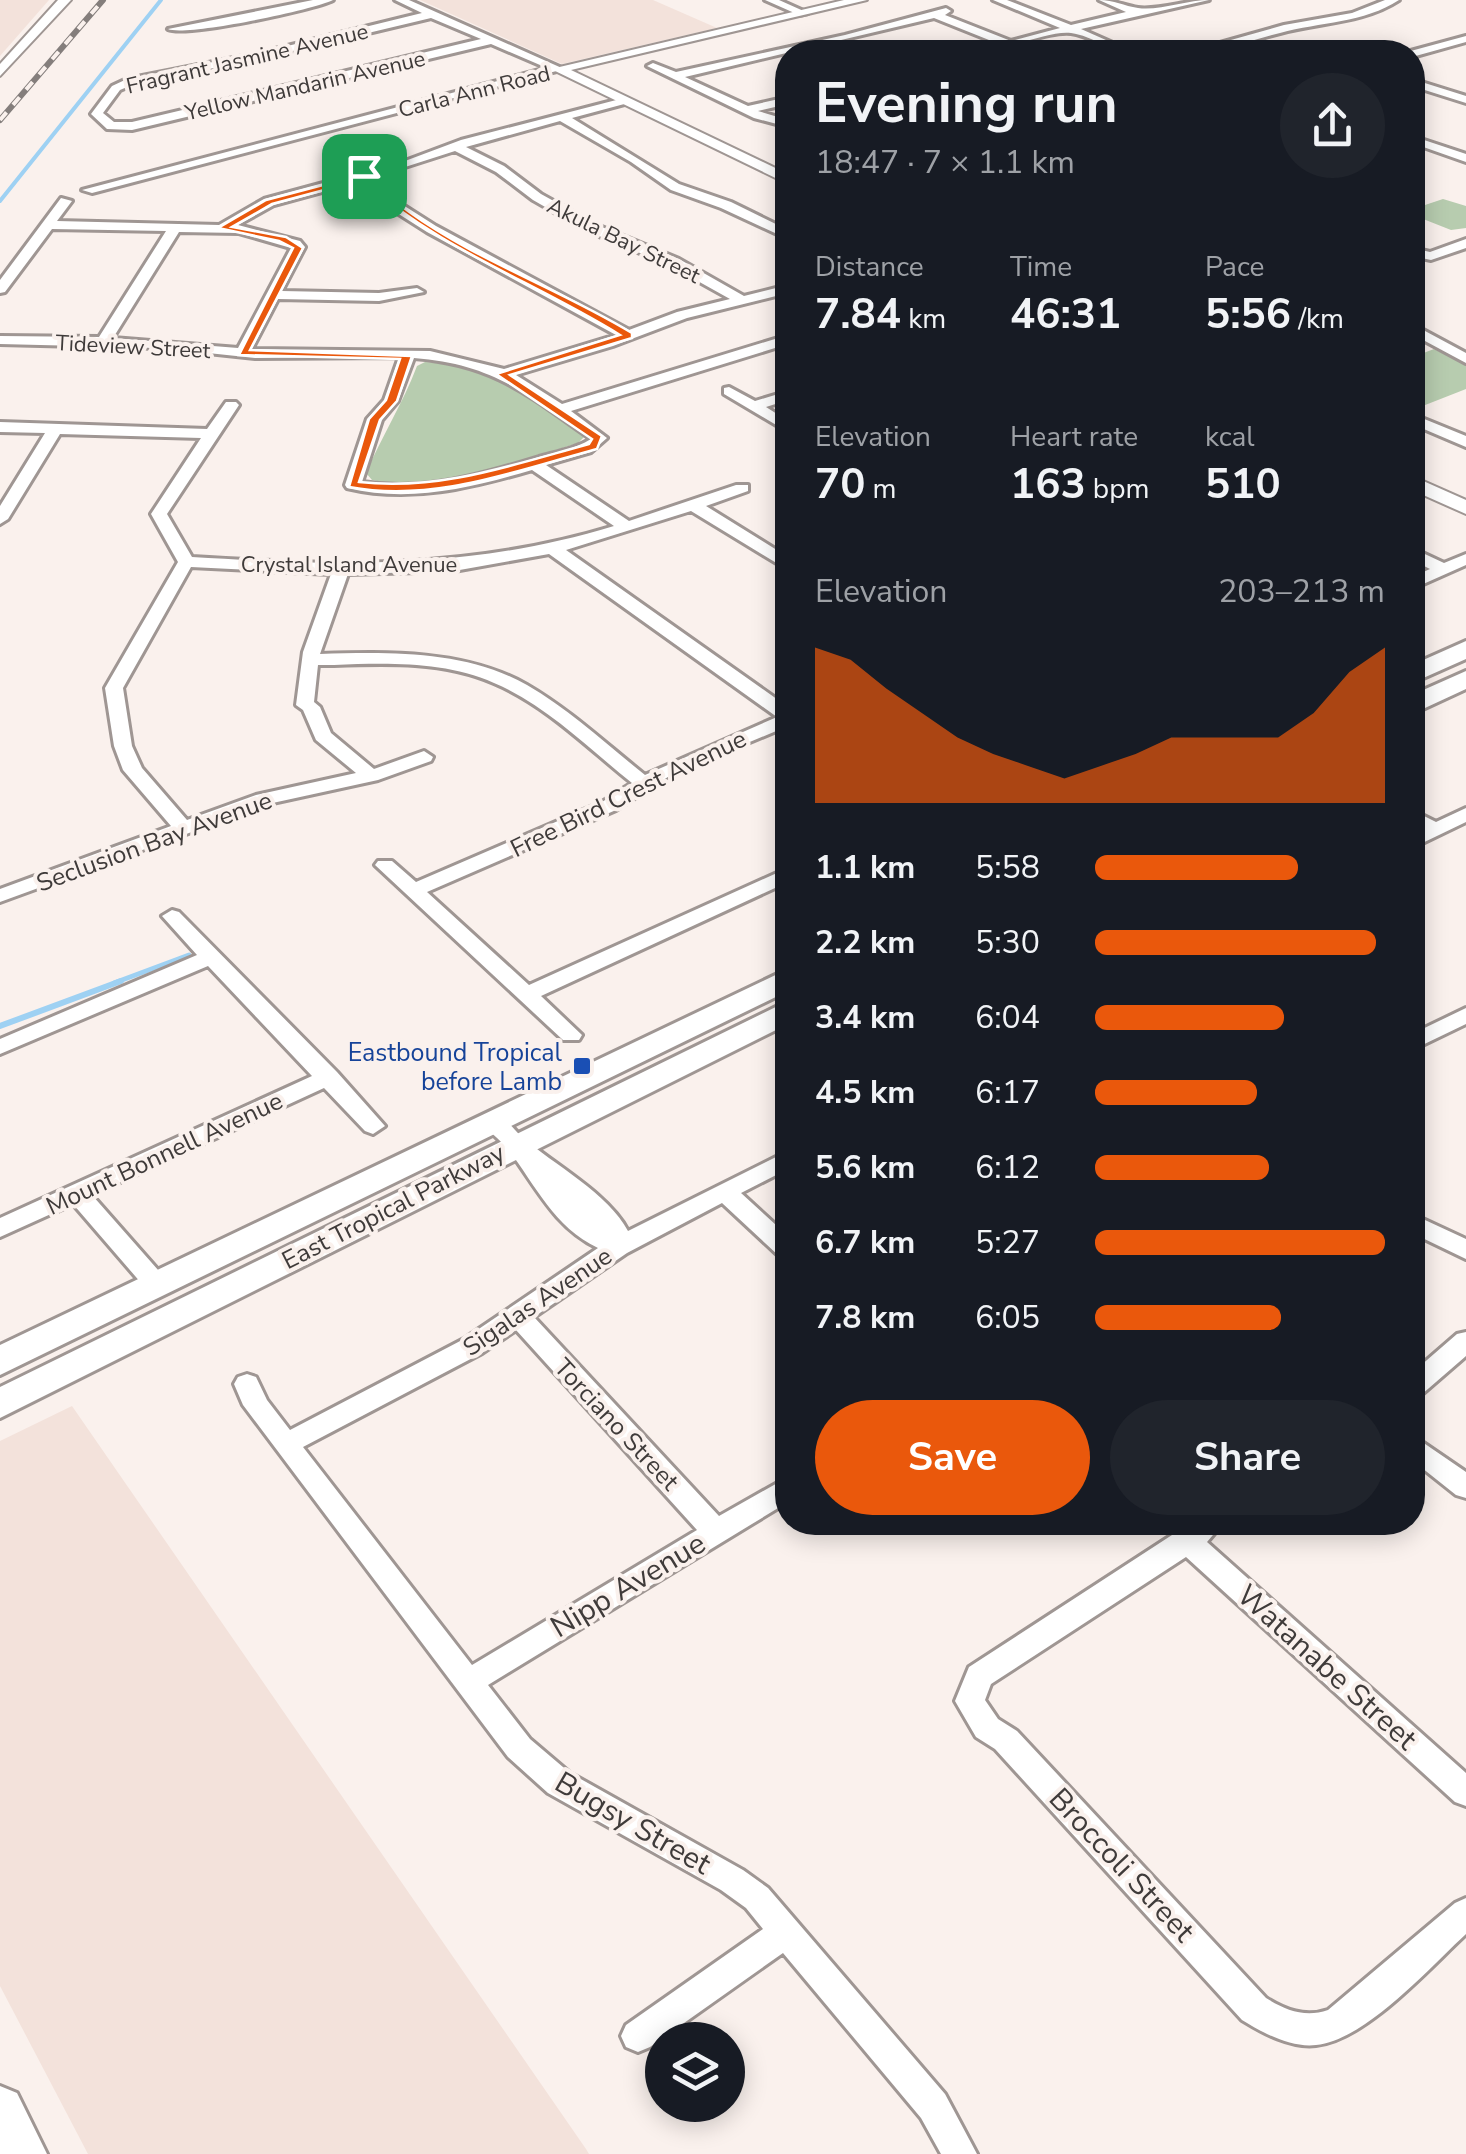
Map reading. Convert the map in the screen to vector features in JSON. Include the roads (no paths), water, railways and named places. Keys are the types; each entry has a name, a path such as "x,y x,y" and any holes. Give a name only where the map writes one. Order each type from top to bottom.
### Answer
{"main road":[{"path":"1425,670 1466,649"},
{"path":"1425,700 1466,679"},
{"name":"East Tropical Parkway","path":"0,1404 775,985"},
{"name":"East Tropical Parkway","path":"0,1361 157,1285 775,1017"},
{"path":"0,2110 22,2154"}],"street":[{"path":"0,72 66,0"},
{"path":"173,29 207,26 328,0"},
{"path":"400,0 558,69 775,174"},
{"path":"770,0 803,14"},
{"name":"Carla Ann Road","path":"48,225 66,201 55,195 72,188 88,190 558,69 861,0"},
{"path":"998,0 1100,40"},
{"path":"1104,0 1138,12"},
{"path":"1026,40 1204,0"},
{"path":"1240,40 1354,16 1394,0"},
{"path":"840,40 940,13 1001,40"},
{"name":"Fragrant Jasmine Avenue","path":"117,127 110,126 96,110 116,88 130,81 259,56 433,14"},
{"path":"1425,50 1466,39"},
{"name":"Yellow Mandarin Avenue","path":"117,127 331,81 493,40"},
{"path":"1449,44 1466,49"},
{"path":"674,76 775,52"},
{"path":"653,66 775,120"},
{"path":"1425,86 1466,100"},
{"path":"223,228 269,202 624,101"},
{"path":"747,110 775,103"},
{"path":"563,118 635,158 675,187 726,205 775,230"},
{"path":"1425,144 1466,158"},
{"name":"Akula Bay Street","path":"455,146 500,169 537,198 592,228 674,262 743,301"},
{"path":"364,176 404,213 510,274 580,306 628,336"},
{"path":"0,288 48,225 223,228 295,244 298,248 243,353"},
{"path":"103,342 176,226"},
{"path":"1425,255 1466,243"},
{"path":"272,294 380,298 417,292"},
{"path":"502,374 628,336 682,315 775,292"},
{"path":"1425,336 1466,360"},
{"name":"Tideview Street","path":"0,340 460,360 502,374 598,438 598,442 534,464"},
{"path":"1446,348 1466,340"},
{"path":"558,410 775,343"},
{"path":"406,356 391,401 375,419 353,485 373,490 425,489 483,479 534,464 624,526"},
{"path":"729,391 775,420"},
{"path":"752,407 775,399"},
{"path":"183,828 133,770 123,746 114,688 186,562 159,514 230,405"},
{"path":"1425,424 1466,442"},
{"path":"0,426 209,434"},
{"path":"0,518 56,428"},
{"name":"Crystal Island Avenue","path":"186,562 342,568 444,566 506,558 742,488"},
{"path":"1425,488 1466,508"},
{"path":"692,505 775,558"},
{"path":"550,547 775,709"},
{"path":"1425,578 1466,559"},
{"path":"1425,560 1445,570"},
{"path":"342,568 304,680 305,705 311,707 323,736 371,776"},
{"path":"310,660 431,662 502,680 546,708 645,784"},
{"name":"Free Bird Crest Avenue","path":"413,891 610,806 678,764 775,723"},
{"name":"Seclusion Bay Avenue","path":"0,896 264,799 371,776 424,756"},
{"path":"1425,835 1466,814"},
{"path":"1425,824 1435,830"},
{"path":"385,864 570,1035"},
{"path":"526,994 775,880"},
{"path":"172,916 373,1126"},
{"path":"0,1047 211,957"},
{"path":"1425,1037 1466,1015"},
{"name":"Mount Bonnell Avenue","path":"0,1228 329,1078"},
{"path":"504,1132 539,1184 596,1239 618,1247"},
{"name":"Sigalas Avenue","path":"286,1444 474,1346 618,1247 775,1166"},
{"path":"725,1192 775,1238"},
{"path":"78,1193 157,1285"},
{"path":"1425,1229 1466,1250"},
{"name":"Torciano Street","path":"518,1316 716,1532"},
{"path":"1425,1377 1466,1341"},
{"name":"Bugsy Street","path":"247,1384 256,1405 540,1769 757,1898 933,2106 960,2154"},
{"path":"1425,1456 1466,1488"},
{"name":"Nipp Avenue","path":"469,1682 775,1496"},
{"name":"Broccoli Street","path":"1195,1535 980,1676 970,1701 987,1728 1006,1740 1254,2009 1272,2021 1292,2027 1328,2027 1466,1913"},
{"name":"Watanabe Street","path":"1203,1535 1466,1792"},
{"path":"638,2036 788,1931"}],"waterway":[{"path":"0,201 161,0"},
{"path":"114,983 189,955"},
{"path":"0,1026 121,981"}],"railway":[{"path":"0,120 103,0"}],"place":[{"name":"Eastbound Tropical before Lamb","path":"582,1066"}]}
